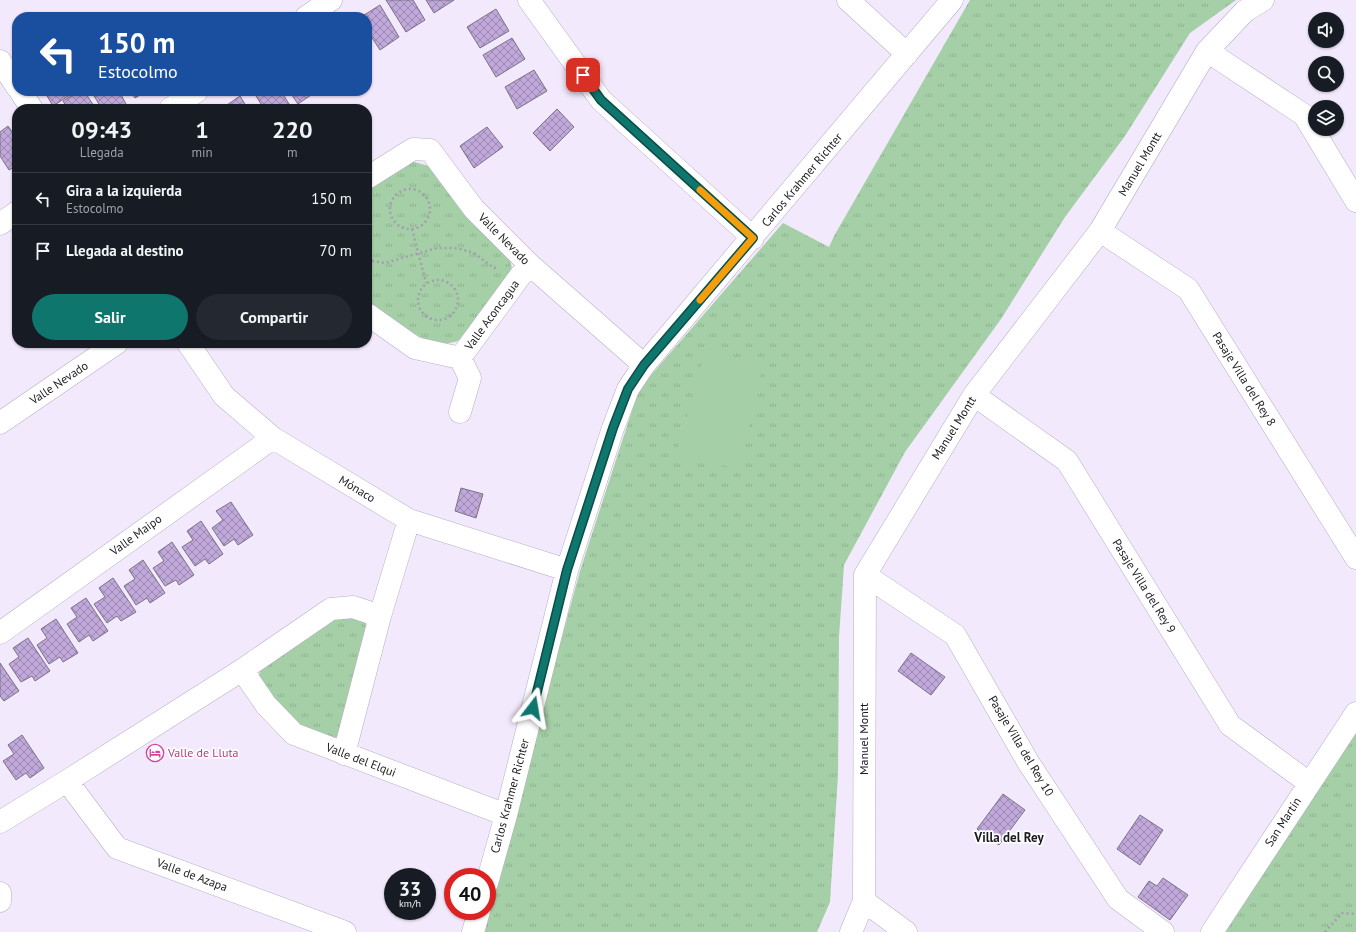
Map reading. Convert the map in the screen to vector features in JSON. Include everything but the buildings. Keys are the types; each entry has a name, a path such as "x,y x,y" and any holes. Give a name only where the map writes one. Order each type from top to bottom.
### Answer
{"street":[{"path":"313,12 331,0"},
{"path":"529,0 601,100 753,238"},
{"path":"848,0 907,54"},
{"name":"Carlos Krahmer Richter","path":"491,868 506,815 567,570 613,428 628,389 644,365 753,238 952,0"},
{"name":"Manuel Montt","path":"851,932 864,901 865,575 974,395 1100,231 1207,51 1245,11 1263,0"},
{"path":"1207,51 1304,115 1356,201"},
{"path":"0,62 12,80"},
{"path":"178,104 190,96"},
{"name":"Valle Nevado","path":"372,175 413,149 430,150 474,209 529,264 644,365"},
{"path":"0,224 12,216"},
{"name":"Pasaje Villa del Rey 8","path":"1100,231 1188,289 1356,558"},
{"name":"Valle Aconcagua","path":"372,318 415,348 460,358 529,264"},
{"name":"Valle Nevado","path":"0,423 110,348"},
{"name":"Mónaco","path":"191,348 224,396 273,438 409,520 567,570"},
{"path":"460,358 470,378 460,412"},
{"name":"Pasaje Villa del Rey 9","path":"974,395 1066,461 1230,725 1309,783"},
{"name":"Valle Maipo","path":"0,633 273,438"},
{"path":"344,754 380,616 409,520"},
{"name":"Pasaje Villa del Rey 10","path":"865,575 955,635 1028,762 1118,899 1163,932"},
{"path":"0,822 242,670 331,609 353,607 380,616"},
{"name":"Valle del Elqui","path":"242,670 266,705 294,734 506,815"},
{"name":"San Martín","path":"1212,932 1356,713"},
{"name":"Valle de Azapa","path":"67,781 117,848 345,932"},
{"path":"0,893 0,901"},
{"path":"864,901 906,932"},
{"path":"473,932 476,920"}],"path":[{"path":"411,188 423,193 430,205 430,212 424,224 412,229 399,226 390,215 393,196 404,189 411,188"},
{"path":"412,229 426,283"},
{"path":"372,261 385,264 437,248 457,248 474,253 494,268 529,264"},
{"path":"439,279 445,281 456,289 458,303 456,309 446,319 433,320 422,312 417,300 418,293 426,283 439,279"},
{"path":"1325,932 1342,913 1356,914"}],"green space":[{"path":"970,0 1236,0 1190,33 1125,136 1065,217 1001,319 905,452 844,565 839,637 838,775 830,902 817,932 481,932 484,920 496,920 496,877 580,571 639,389 783,223 829,247"},
{"path":"407,160 429,166 472,223 510,258 513,276 458,341 442,345 428,342 372,307 372,184"},
{"path":"706,349 763,365 739,469 676,455"},
{"path":"336,614 362,617 369,632 342,733 331,741 294,727 259,683 260,665"},
{"path":"1356,731 1356,932 1221,932"}],"slow traffic":[{"path":"700,190 753,238 700,300"}],"place":[{"name":"Valle de Lluta","path":"155,753"}],"district":[{"name":"Villa del Rey","path":"1009,837"}],"route":[{"path":"533,708 567,570 613,428 628,389 644,365 753,238 601,100 583,75"}]}
